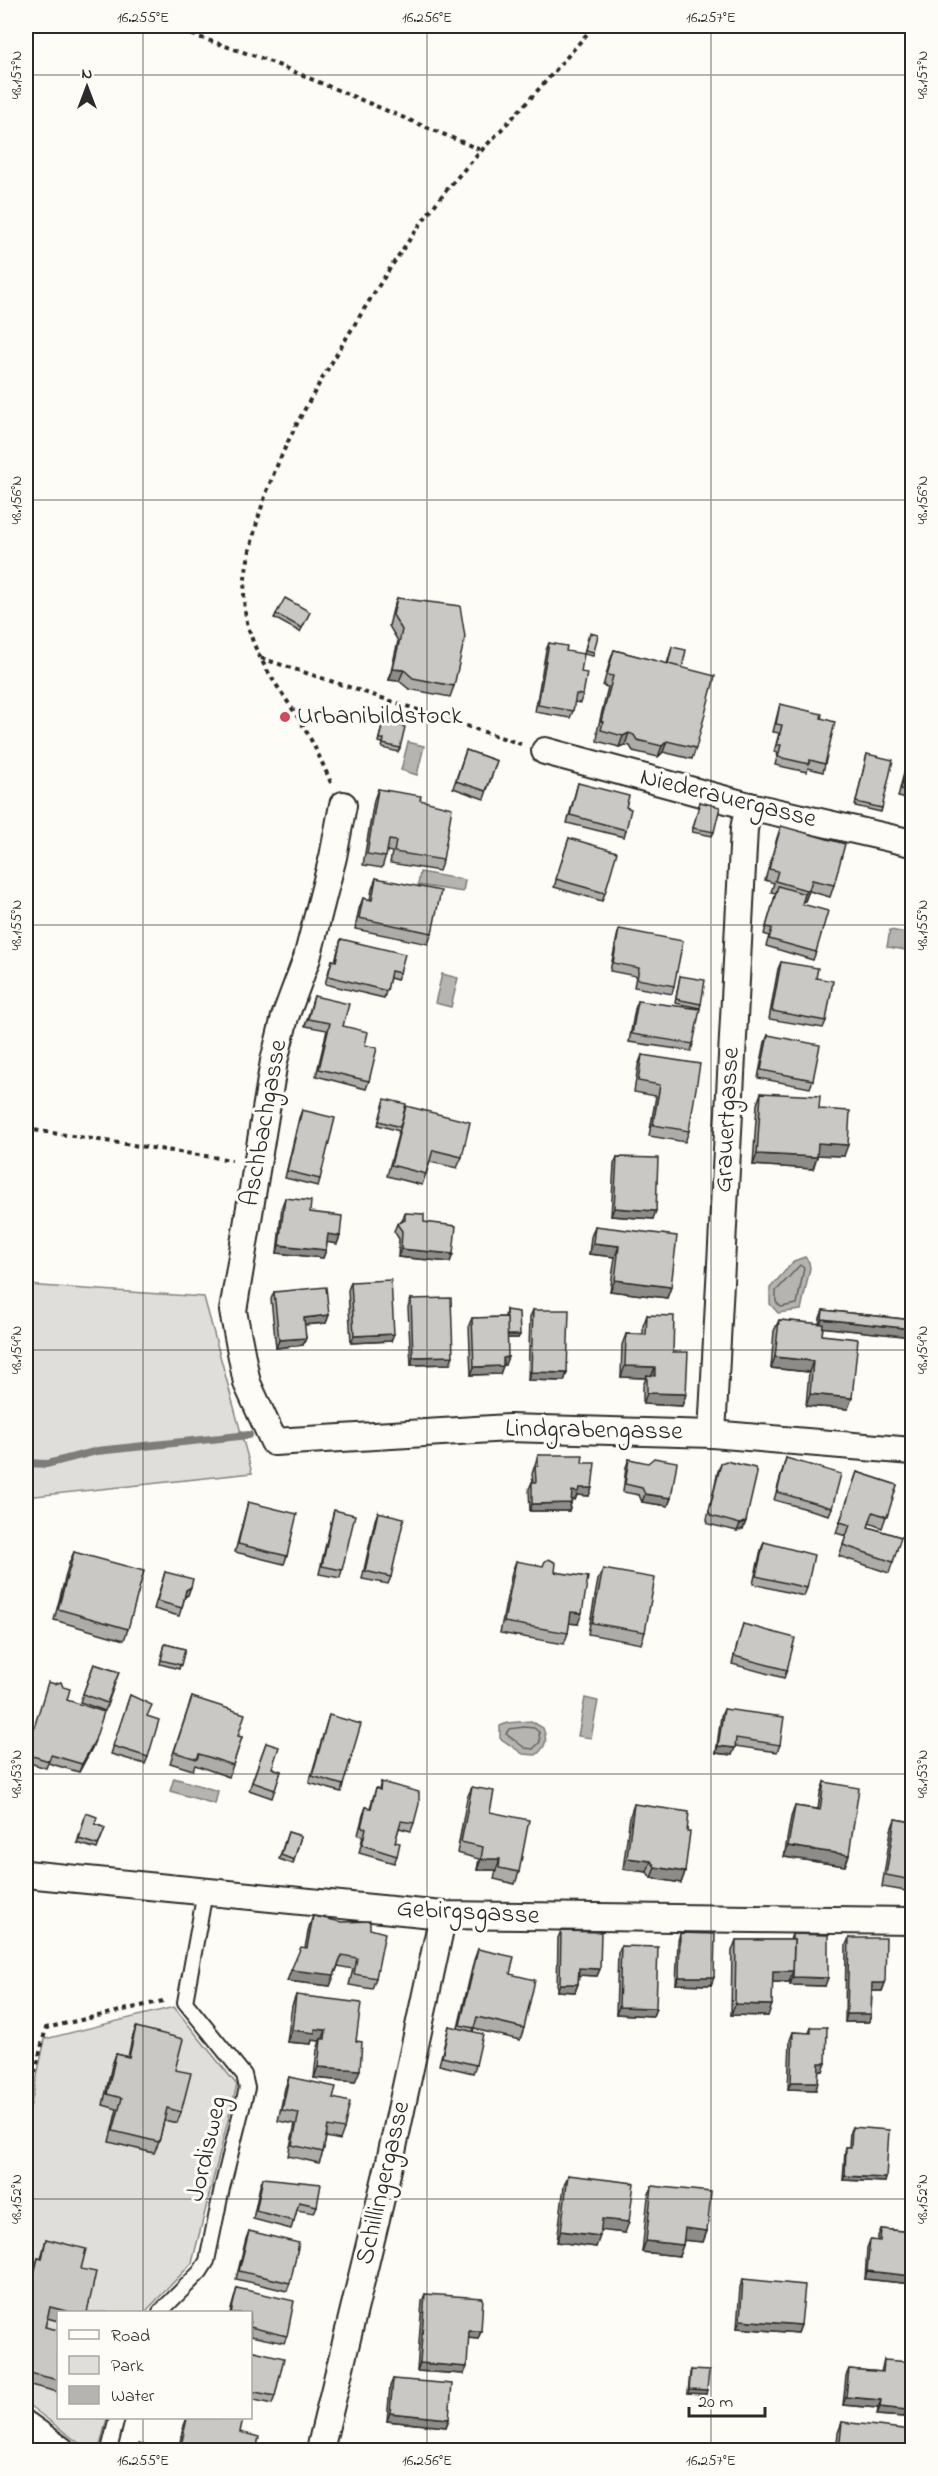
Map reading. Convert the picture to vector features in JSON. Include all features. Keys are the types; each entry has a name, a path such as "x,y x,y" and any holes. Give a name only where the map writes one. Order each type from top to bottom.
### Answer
{"street":[{"name":"Niederauergasse","path":"545,751 749,806 912,843"},
{"name":"Aschbachgasse","path":"274,1442 247,1383 233,1311 274,1061 285,1017 310,947 333,857 343,805"},
{"name":"Grauertgasse","path":"712,1434 740,895 744,829 749,806"},
{"name":"Lindgrabengasse","path":"274,1442 509,1428 712,1434 912,1451"},
{"name":"Gebirgsgasse","path":"26,1874 443,1915 912,1921"},
{"name":"Schillingergasse","path":"320,2451 390,2161 443,1915"},
{"path":"26,2425 60,2451"}],"lane":[{"path":"185,2002 205,1893"},
{"name":"Jordisweg","path":"162,2311 200,2272 207,2261 222,2188 247,2088 244,2075 185,2002"},
{"path":"109,2451 117,2419"}],"path":[{"path":"166,26 261,58 481,150"},
{"path":"343,805 334,792 315,746 259,657 249,629 244,587 259,510 271,475 299,415 363,309 438,201 481,150 529,100 594,26"},
{"path":"259,657 545,751"},
{"path":"26,1129 257,1163"},
{"path":"26,2108 46,2028 179,1997 185,2002"}],"green space":[{"path":"26,1285 204,1297 252,1473 26,1497"},
{"path":"174,2007 237,2085 192,2263 146,2311 57,2311 57,2419 107,2419 99,2450 88,2450 26,2403 26,2127 45,2039"}],"water":[{"path":"408,742 424,746 417,775 401,770"},
{"path":"420,872 465,880 463,892 418,885"},
{"path":"890,930 912,934 912,951 887,947"},
{"path":"442,974 458,978 451,1007 435,1003"},
{"path":"805,1257 810,1268 801,1310 778,1313 770,1304 770,1288 794,1261"},
{"path":"585,1698 598,1701 591,1738 578,1736"},
{"path":"531,1721 543,1728 545,1736 544,1746 536,1755 523,1754 500,1738 500,1726 507,1723"},
{"path":"174,1778 218,1791 215,1804 170,1791"}],"building":[{"path":"285,598 310,612 302,628 276,614"},
{"path":"397,598 460,606 465,637 454,686 413,678 404,670 393,669 402,630 393,615"},
{"path":"590,633 598,635 594,652 585,650"},
{"path":"549,643 567,646 566,651 584,654 581,672 587,673 583,695 576,694 573,711 538,705"},
{"path":"672,647 686,650 682,668 668,664"},
{"path":"614,650 715,676 696,748 667,741 662,746 637,740 629,733 623,736 601,730 603,722 601,721 613,676 607,675"},
{"path":"780,704 822,714 821,718 835,722 825,764 810,760 809,764 778,757 781,745 777,745 782,725 776,724"},
{"path":"383,722 405,727 400,748 383,744 384,739 379,739"},
{"path":"912,740 912,792 901,789"},
{"path":"466,750 497,761 486,791 456,781"},
{"path":"867,754 893,760 882,808 856,802"},
{"path":"578,783 629,796 626,807 631,809 626,830 570,815"},
{"path":"378,789 421,796 420,800 452,808 443,860 394,852 396,841 389,840 386,857 367,854"},
{"path":"700,802 720,807 714,832 693,828"},
{"path":"781,826 845,844 834,885 812,880 809,890 806,890 775,881 778,871 769,869"},
{"path":"569,838 617,852 605,893 556,879"},
{"path":"376,878 441,891 432,933 359,918 363,898 372,900"},
{"path":"778,886 805,894 802,904 828,911 816,952 769,939 772,928 766,927"},
{"path":"619,929 683,941 674,986 637,979 639,968 613,963"},
{"path":"341,939 405,954 400,973 391,971 387,991 328,976 332,960 336,961"},
{"path":"781,962 818,968 816,978 833,981 826,1021 772,1011"},
{"path":"680,976 705,980 701,1004 676,999"},
{"path":"314,996 349,1004 343,1026 368,1032 365,1045 377,1048 369,1081 319,1069 330,1023 308,1019"},
{"path":"638,1001 700,1009 693,1044 632,1034"},
{"path":"768,1035 820,1045 813,1080 761,1070"},
{"path":"642,1055 700,1064 689,1131 653,1125 660,1085 638,1081"},
{"path":"761,1093 820,1096 819,1109 850,1111 848,1145 818,1143 817,1157 757,1154"},
{"path":"385,1099 406,1104 400,1127 379,1121"},
{"path":"406,1106 470,1122 462,1157 433,1150 426,1174 391,1165"},
{"path":"302,1110 335,1118 320,1179 287,1171"},
{"path":"617,1157 658,1158 656,1211 614,1208"},
{"path":"285,1198 311,1201 310,1212 342,1216 340,1236 328,1234 326,1250 279,1245"},
{"path":"405,1213 424,1214 424,1222 456,1226 453,1254 401,1249 402,1231 397,1224 405,1220"},
{"path":"595,1226 677,1236 671,1287 615,1280 619,1246 593,1243"},
{"path":"391,1280 394,1334 354,1336 351,1282"},
{"path":"326,1287 329,1315 304,1318 306,1338 279,1340 274,1292"},
{"path":"451,1298 453,1356 413,1357 411,1299"},
{"path":"506,1310 519,1312 520,1335 507,1335"},
{"path":"533,1310 569,1310 567,1373 531,1372"},
{"path":"823,1310 912,1320 912,1329 822,1319"},
{"path":"647,1315 674,1316 673,1352 688,1352 686,1394 647,1393 647,1375 655,1376 655,1367 625,1366 626,1334 646,1335"},
{"path":"507,1317 508,1357 503,1358 503,1366 474,1367 472,1318"},
{"path":"779,1320 823,1324 822,1335 858,1339 852,1398 810,1394 813,1361 775,1357"},
{"path":"538,1455 583,1455 582,1463 595,1463 592,1488 579,1488 578,1492 572,1491 571,1503 532,1504 532,1482 536,1482 535,1466 538,1466"},
{"path":"654,1458 677,1462 671,1498 645,1494 642,1488 625,1484 629,1459 648,1463"},
{"path":"786,1458 841,1474 832,1508 777,1492"},
{"path":"726,1461 755,1468 757,1473 746,1521 740,1524 711,1516 709,1511 721,1463"},
{"path":"857,1472 897,1485 887,1517 873,1512 868,1527 901,1537 893,1562 843,1545 850,1525 840,1522"},
{"path":"248,1502 297,1514 287,1556 238,1544"},
{"path":"334,1510 355,1515 342,1570 322,1566"},
{"path":"378,1512 404,1518 391,1577 365,1571"},
{"path":"764,1542 814,1555 807,1588 756,1576"},
{"path":"74,1552 144,1571 128,1629 58,1609"},
{"path":"549,1559 556,1563 555,1572 588,1577 582,1613 571,1612 568,1633 504,1622 516,1561 543,1566"},
{"path":"603,1569 655,1578 645,1632 592,1623"},
{"path":"165,1572 193,1579 191,1587 186,1590 182,1608 157,1601"},
{"path":"743,1624 795,1638 787,1670 734,1656"},
{"path":"165,1644 185,1649 181,1665 161,1660"},
{"path":"94,1664 119,1672 107,1703 83,1694"},
{"path":"48,1682 55,1684 61,1682 63,1687 70,1689 67,1700 104,1712 95,1740 82,1764 51,1755 49,1761 26,1754"},
{"path":"130,1695 152,1705 147,1716 159,1720 148,1757 113,1746"},
{"path":"192,1697 245,1714 238,1736 242,1737 233,1765 199,1754 197,1759 174,1752"},
{"path":"724,1709 784,1717 780,1745 736,1738 735,1748 718,1746"},
{"path":"329,1715 361,1724 343,1785 312,1776"},
{"path":"266,1743 279,1747 272,1768 281,1771 275,1790 252,1782"},
{"path":"381,1782 419,1792 419,1804 414,1823 401,1821 395,1842 400,1843 397,1856 362,1845 366,1828 361,1827 366,1807 371,1808 376,1788 380,1790"},
{"path":"824,1782 859,1788 849,1855 788,1846 795,1806 820,1810"},
{"path":"472,1787 494,1791 490,1812 529,1820 519,1872 499,1868 500,1859 481,1859 483,1847 461,1842"},
{"path":"634,1804 689,1812 687,1832 690,1832 685,1872 655,1867 651,1861 627,1858"},
{"path":"86,1813 97,1817 95,1824 105,1828 98,1845 79,1839"},
{"path":"895,1819 912,1822 912,1880 886,1875"},
{"path":"288,1832 301,1836 294,1860 281,1855"},
{"path":"313,1916 342,1922 370,1921 370,1929 385,1933 376,1978 354,1974 357,1958 342,1955 334,1975 291,1970 301,1947 307,1948"},
{"path":"561,1931 601,1932 600,1969 579,1968 578,1984 560,1984"},
{"path":"680,1933 715,1934 714,1977 679,1977"},
{"path":"792,1934 828,1935 828,1978 793,1977 794,1940 792,1940"},
{"path":"849,1938 886,1938 885,1983 872,1983 871,2014 847,2014"},
{"path":"736,1940 794,1940 793,1971 773,1971 772,2005 735,2004"},
{"path":"621,1946 658,1947 656,2008 619,2007"},
{"path":"478,1949 514,1957 510,1974 535,1980 524,2028 477,2017 474,2028 460,2025"},
{"path":"296,1995 361,2003 356,2041 362,2042 360,2070 318,2067 321,2039 325,2039 326,2030 315,2029 315,2033 292,2030"},
{"path":"449,2026 483,2034 476,2065 442,2057"},
{"path":"136,2027 183,2039 175,2070 191,2073 181,2112 167,2108 159,2142 113,2131 122,2098 107,2094 116,2054 129,2057"},
{"path":"811,2027 827,2027 826,2063 819,2063 818,2082 791,2082 793,2032 811,2033"},
{"path":"289,2077 336,2087 333,2098 350,2102 344,2129 328,2126 323,2152 292,2145 299,2113 282,2110"},
{"path":"852,2127 889,2130 886,2178 845,2176 846,2147 851,2147"},
{"path":"568,2175 634,2183 629,2222 602,2219 600,2236 561,2231"},
{"path":"263,2178 321,2184 317,2206 299,2202 294,2221 256,2211"},
{"path":"652,2186 711,2192 707,2231 685,2228 683,2245 646,2241"},
{"path":"881,2229 912,2232 912,2276 867,2271 870,2240 880,2241"},
{"path":"249,2231 299,2243 290,2283 239,2271"},
{"path":"46,2239 86,2249 81,2269 96,2272 87,2311 66,2311 50,2307 45,2327 57,2330 57,2380 26,2372 26,2300 31,2285 27,2284 29,2273 34,2274 38,2258 42,2259"},
{"path":"743,2279 805,2285 801,2325 740,2320"},
{"path":"237,2288 294,2301 287,2336 252,2327 252,2311 231,2311"},
{"path":"425,2294 483,2298 481,2331 469,2331 467,2367 420,2363"},
{"path":"252,2350 284,2358 275,2396 252,2391"},
{"path":"884,2360 911,2362 907,2410 880,2407 881,2400 846,2397 849,2369 883,2372"},
{"path":"691,2370 709,2371 707,2390 689,2389"},
{"path":"393,2379 452,2384 449,2419 390,2413"},
{"path":"187,2419 243,2419 240,2432 259,2437 256,2451 180,2451"},
{"path":"842,2422 912,2430 912,2451 839,2451"},
{"path":"139,2444 152,2447 151,2451 138,2451"},
{"path":"388,2445 433,2449 433,2451 387,2451"}],"waterway":[{"path":"26,1463 47,1464 97,1451 249,1435"}],"place":[{"name":"Urbanibildstock","path":"285,717"}]}
